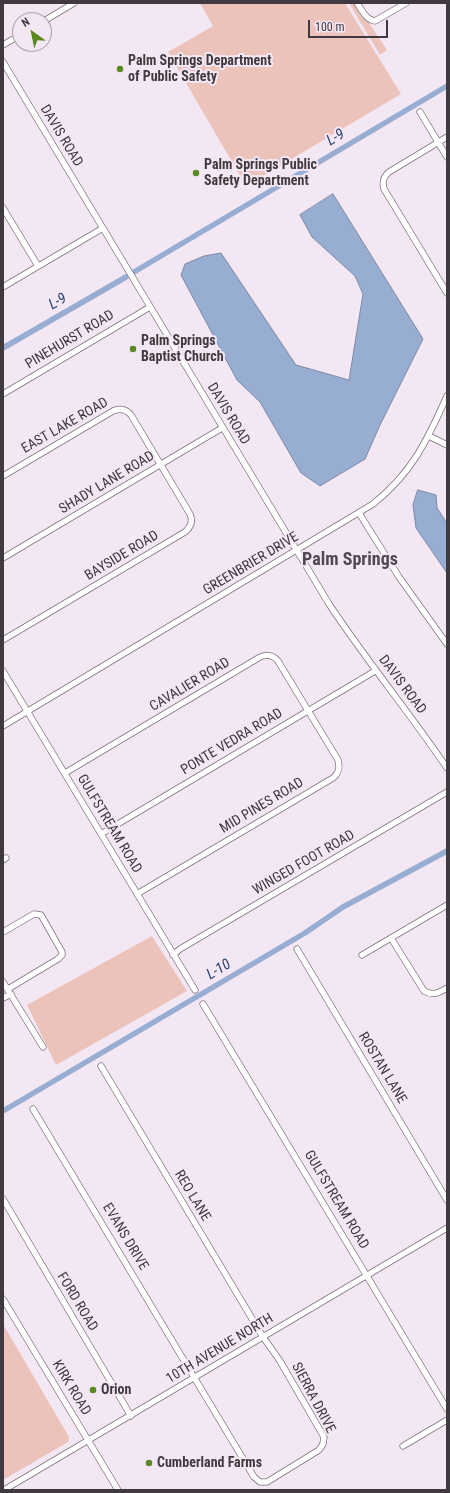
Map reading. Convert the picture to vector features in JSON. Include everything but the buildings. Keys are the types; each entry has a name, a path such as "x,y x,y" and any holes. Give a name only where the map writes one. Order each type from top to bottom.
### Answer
{"street":[{"path":"52,16 74,3"},
{"path":"358,3 370,21 375,21 406,3"},
{"path":"3,45 12,40"},
{"name":"DAVIS ROAD","path":"3,62 329,604 447,768"},
{"path":"420,112 447,157"},
{"path":"447,137 386,174 383,182 384,189 447,293"},
{"path":"3,208 38,266"},
{"path":"3,287 103,228"},
{"name":"PINEHURST ROAD","path":"3,394 150,307"},
{"name":"GREENBRIER DRIVE","path":"3,726 359,513 385,495 413,463 429,436 447,396"},
{"name":"EAST LAKE ROAD","path":"3,476 113,411 121,409 125,410 131,415 161,464"},
{"name":"SHADY LANE ROAD","path":"3,558 222,428"},
{"path":"429,436 447,445"},
{"name":"BAYSIDE ROAD","path":"3,640 188,529 192,522 190,514 161,464"},
{"path":"359,513 398,577 447,644"},
{"name":"CAVALIER ROAD","path":"64,773 264,656 272,656 278,661 308,711"},
{"name":"GULFSTREAM ROAD","path":"3,671 195,990"},
{"name":"PONTE VEDRA ROAD","path":"101,834 376,671"},
{"name":"MID PINES ROAD","path":"137,894 336,776 339,768 338,760 308,711"},
{"name":"WINGED FOOT ROAD","path":"173,955 180,949 447,792"},
{"path":"362,955 447,905"},
{"path":"3,932 34,914 41,915 62,952 62,955 58,959 9,991 3,998"},
{"path":"391,938 424,991 435,994 447,988"},
{"name":"ROSTAN LANE","path":"297,949 447,1200"},
{"path":"3,982 43,1047"},
{"name":"GULFSTREAM ROAD","path":"203,1004 447,1409"},
{"name":"REO LANE","path":"101,1066 263,1337"},
{"name":"EVANS DRIVE","path":"33,1109 195,1378"},
{"name":"FORD ROAD","path":"3,1199 131,1416"},
{"name":"10TH AVENUE NORTH","path":"4,1490 447,1228"},
{"name":"KIRK ROAD","path":"3,1299 118,1490"},
{"name":"SIERRA DRIVE","path":"195,1378 254,1477 260,1482 267,1482 322,1448 324,1437 280,1361 263,1337"},
{"path":"403,1446 447,1420"}],"shaded area":[{"path":"200,3 345,3 401,94 246,186 168,52 213,26"},
{"path":"349,3 356,3 387,50 380,55"},
{"path":"152,936 187,991 56,1065 27,1005"},
{"path":"3,1324 69,1437 68,1442 3,1480"}],"water":[{"path":"333,194 423,339 380,425 365,459 320,486 301,473 260,402 237,380 181,275 185,264 204,256 221,253 296,365 349,380 363,294 355,276 312,237 300,215"},
{"path":"418,490 436,495 437,508 447,523 447,573 416,528 413,505"}],"waterway":[{"name":"L-9","path":"134,272 447,86"},
{"name":"L-9","path":"3,348 126,277"},
{"name":"L-10","path":"3,1111 305,933 343,907 447,851"}],"place":[{"name":"Palm Springs Department of Public Safety","path":"120,69"},
{"name":"Palm Springs Public Safety Department","path":"196,173"},
{"name":"Palm Springs Baptist Church","path":"133,349"},
{"name":"Orion","path":"93,1390"},
{"name":"Cumberland Farms","path":"149,1463"}],"district":[{"name":"Palm Springs","path":"350,560"}]}
